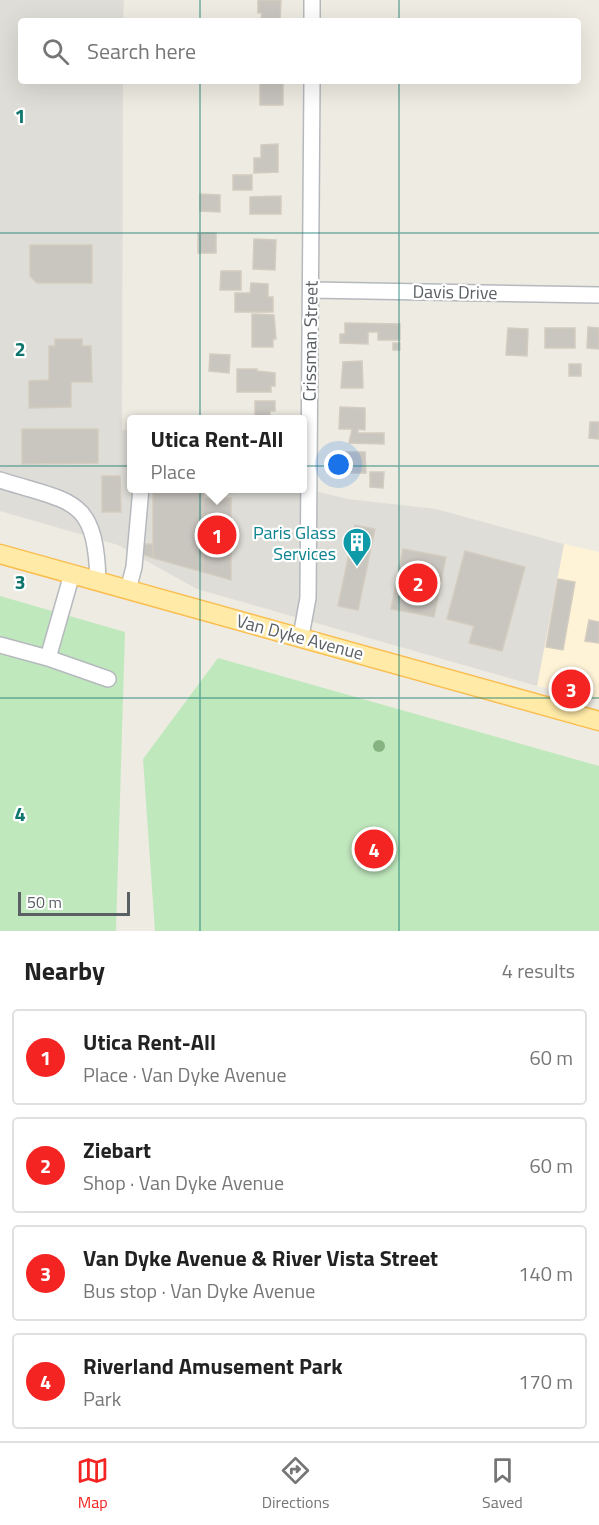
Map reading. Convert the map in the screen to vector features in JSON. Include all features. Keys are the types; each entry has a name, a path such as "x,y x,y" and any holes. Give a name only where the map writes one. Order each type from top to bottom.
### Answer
{"main road":[{"name":"Van Dyke Avenue","path":"0,554 599,721"}],"street":[{"path":"312,0 312,18"},
{"name":"Crissman Street","path":"300,636 308,598 312,84"},
{"name":"Davis Drive","path":"312,290 599,295"},
{"path":"0,480 72,503 82,512 89,523 97,545 98,582"},
{"path":"128,590 134,567 141,493"},
{"path":"48,658 72,574"},
{"path":"0,645 48,658 108,679"}],"shaded area":[{"path":"0,0 124,0 123,18 18,18 18,84 123,84 122,430 127,430 127,493 307,493 307,489 348,499 436,509 564,544 537,686 197,589 118,545 0,511"},
{"path":"564,544 599,552 599,700 537,686"}],"green space":[{"path":"0,596 125,632 116,931 0,931"},
{"path":"218,658 599,766 599,931 155,931 143,759"}],"building":[{"path":"258,0 281,0 280,18 261,18 262,13 258,13"},
{"path":"260,84 283,84 283,105 260,105"},
{"path":"278,144 278,172 254,173 254,158 261,158 261,145"},
{"path":"233,175 252,175 252,190 233,190"},
{"path":"200,194 220,195 220,212 200,211"},
{"path":"281,196 281,214 250,214 250,197"},
{"path":"198,233 216,233 216,253 198,253"},
{"path":"254,239 276,240 275,270 253,269"},
{"path":"30,245 92,245 92,283 37,283 30,276"},
{"path":"221,271 241,271 241,290 220,290"},
{"path":"251,283 268,284 268,297 273,297 273,312 235,312 235,293 250,293"},
{"path":"252,314 274,315 276,339 273,339 273,347 252,347"},
{"path":"345,323 400,324 400,340 378,340 378,332 368,332 368,344 340,343 340,334 345,334"},
{"path":"588,327 599,328 599,349 587,348"},
{"path":"508,328 528,329 527,356 506,355"},
{"path":"545,328 575,328 575,348 545,348"},
{"path":"55,339 82,339 82,346 91,346 92,382 71,382 71,407 29,408 29,381 49,380 49,346 55,346"},
{"path":"393,343 400,343 400,350 393,350"},
{"path":"210,354 230,355 229,373 209,371"},
{"path":"362,361 363,388 341,388 343,362"},
{"path":"569,364 581,364 581,376 569,376"},
{"path":"237,369 257,369 257,371 275,373 275,386 271,386 271,392 237,392"},
{"path":"255,401 275,401 275,411 270,411 270,415 255,415"},
{"path":"340,407 365,408 365,430 358,429 358,433 384,433 384,444 349,443 352,429 339,429"},
{"path":"590,422 599,422 599,439 589,438"},
{"path":"22,429 98,429 98,463 22,464"},
{"path":"344,452 365,452 366,473 339,473 339,461 344,461"},
{"path":"370,472 384,472 383,488 370,487"},
{"path":"102,476 120,476 121,512 102,512"},
{"path":"153,493 203,493 203,572 153,558"},
{"path":"203,498 231,498 231,580 203,572"},
{"name":"Paris Glass Services","path":"355,525 375,529 358,610 338,606"},
{"path":"142,544 153,544 153,558 142,554"},
{"path":"403,549 446,557 434,617 391,609"},
{"path":"465,551 525,567 502,651 469,643 474,626 447,619"},
{"path":"558,579 575,582 563,650 546,647"},
{"path":"589,620 599,622 599,643 585,641"}],"place":[{"name":"Utica Rent-All","path":"217,535"},
{"name":"Paris Glass Services","path":"357,568"},
{"name":"Ziebart","path":"418,583"},
{"name":"Van Dyke Avenue & River Vista Street","path":"571,689"},
{"name":"Riverland Amusement Park","path":"374,849"}]}
